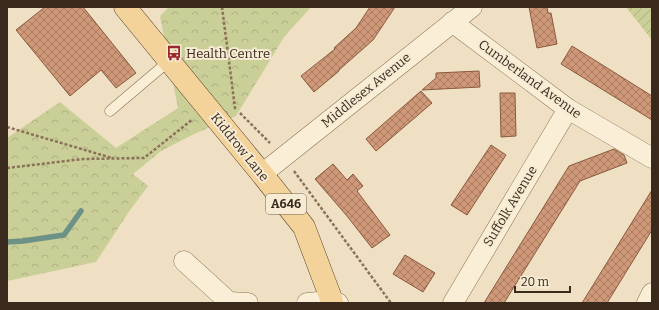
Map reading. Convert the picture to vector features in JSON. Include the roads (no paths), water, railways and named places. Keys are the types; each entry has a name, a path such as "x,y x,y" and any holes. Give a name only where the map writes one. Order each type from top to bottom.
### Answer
{"main road":[{"name":"Kiddrow Lane","path":"125,7 169,61 220,112 262,174 304,227 334,302"}],"street":[{"name":"Middlesex Avenue","path":"262,174 472,7"},
{"name":"Cumberland Avenue","path":"452,22 568,109 652,158"},
{"name":"Suffolk Avenue","path":"453,303 568,109"},
{"path":"184,261 229,302 248,303"},
{"path":"647,303 652,294"},
{"path":"307,303 334,302"}],"lane":[{"path":"110,111 169,61"}],"waterway":[{"path":"7,242 64,235 81,211"}],"place":[{"name":"Health Centre","path":"174,53"}]}
